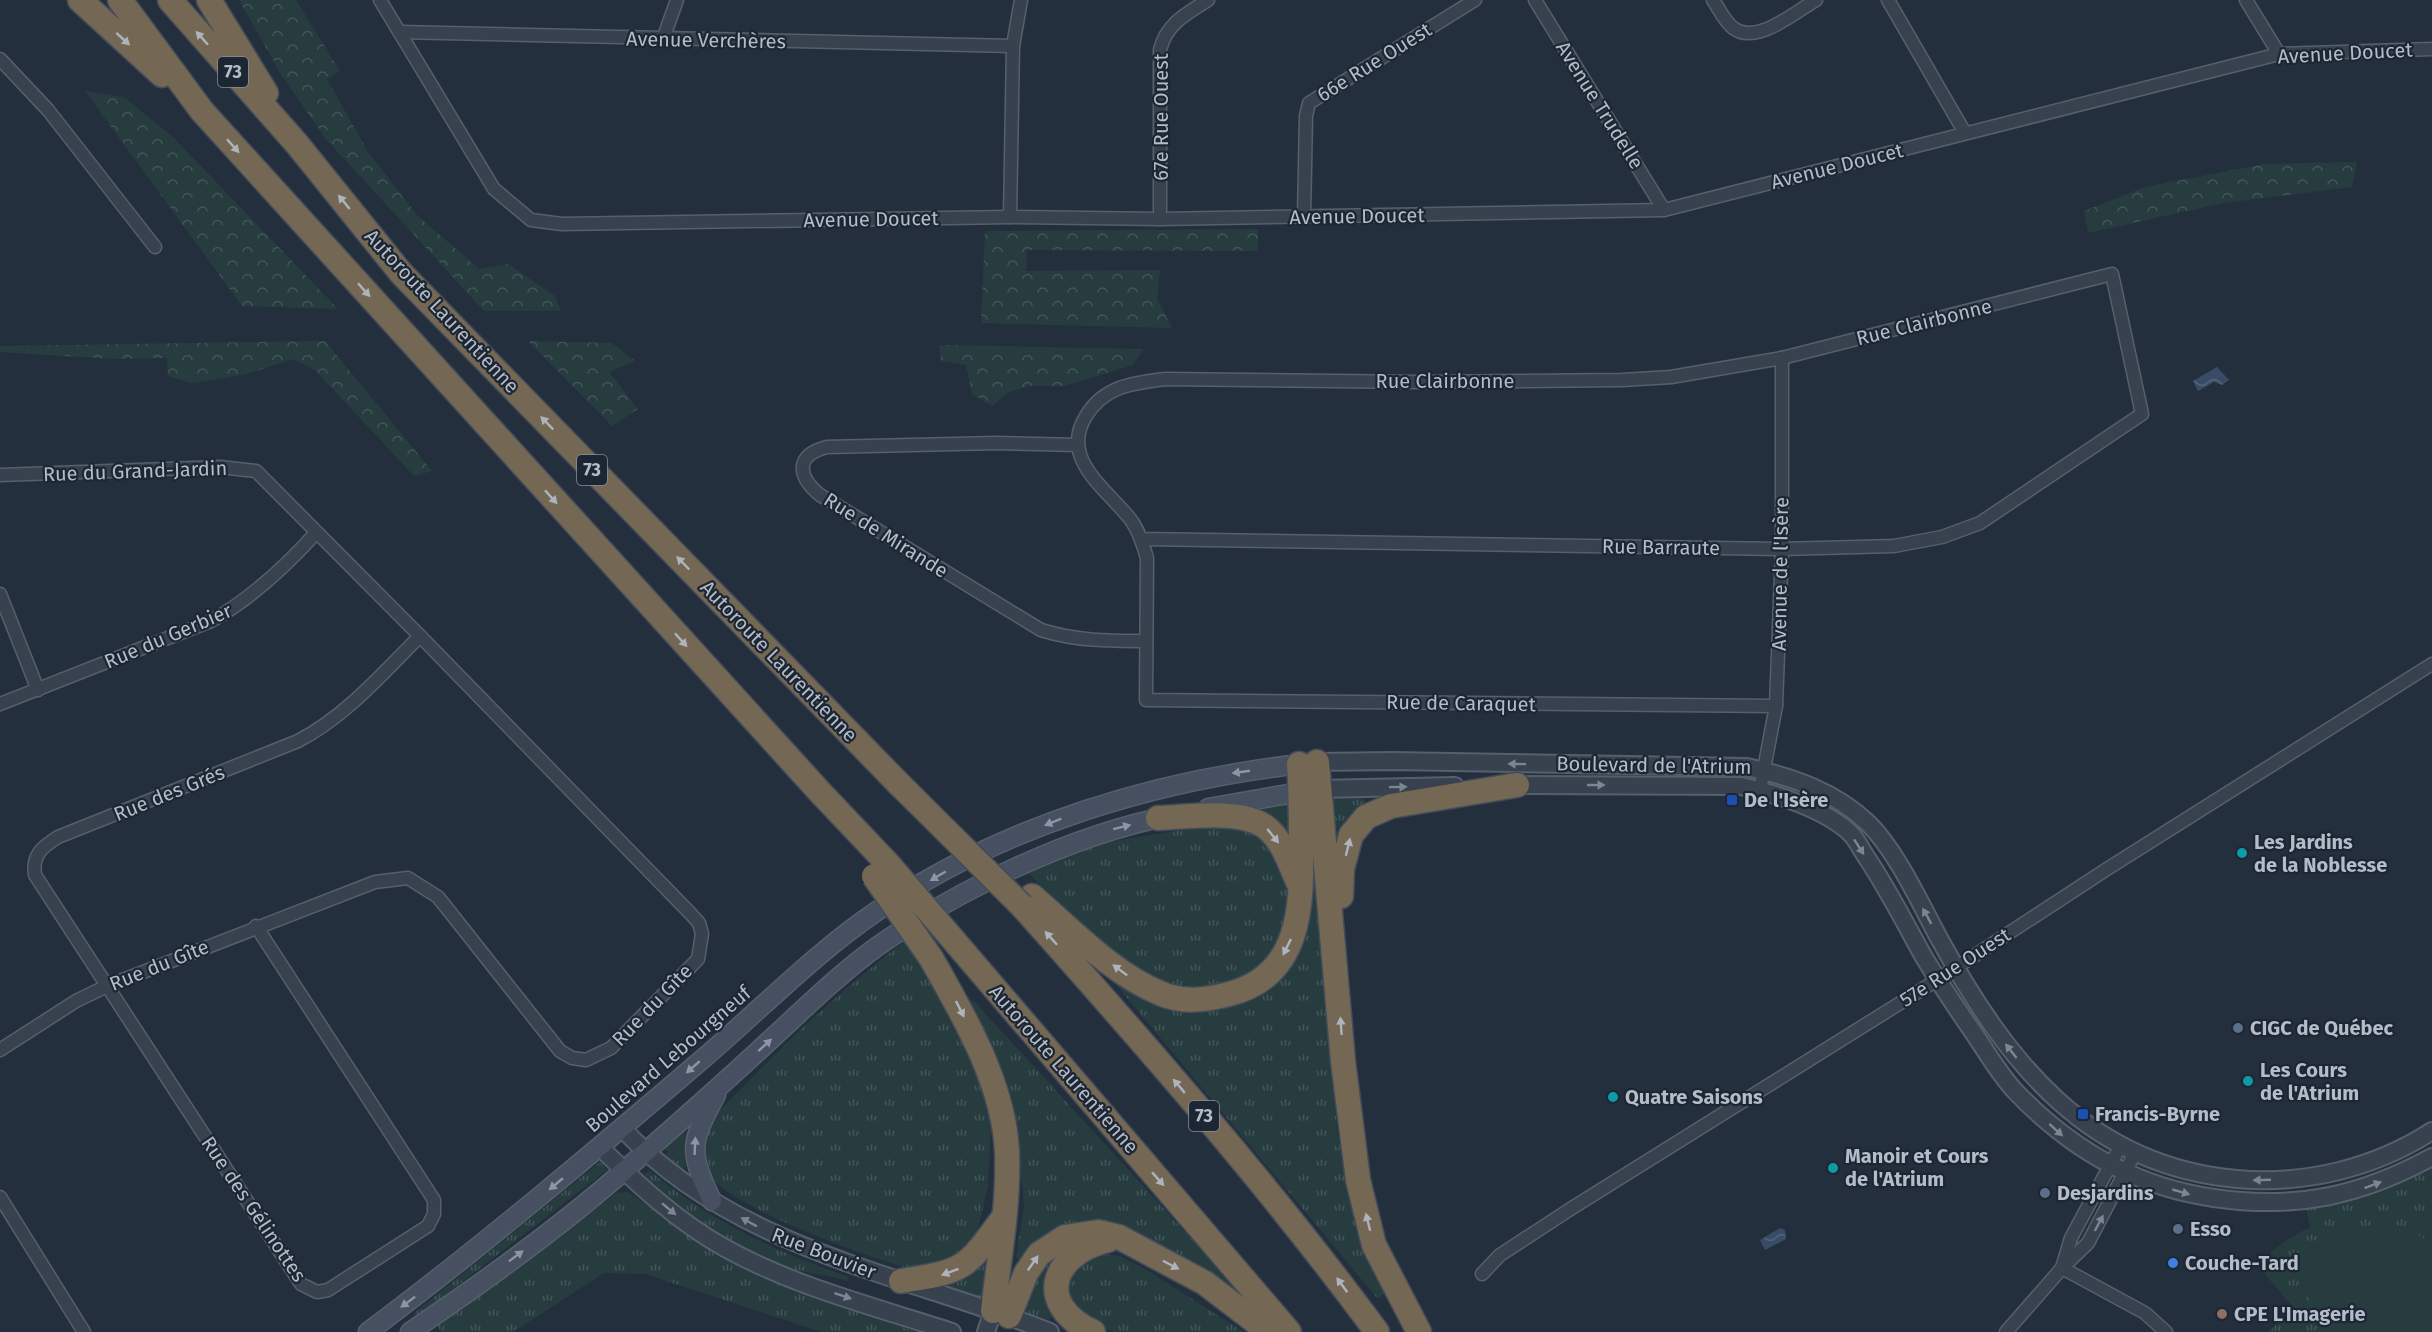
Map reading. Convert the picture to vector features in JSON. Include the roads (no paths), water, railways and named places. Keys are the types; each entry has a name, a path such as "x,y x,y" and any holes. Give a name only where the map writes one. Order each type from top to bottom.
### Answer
{"highway":[{"path":"80,0 202,111"},
{"name":"Autoroute Laurentienne","path":"120,0 202,111 818,790 882,871 956,943 1289,1332"},
{"name":"Autoroute Laurentienne","path":"170,0 297,144 401,273 906,790 1027,901 1119,1015 1319,1253 1377,1332"},
{"path":"209,0 297,144"},
{"path":"1308,763 1310,790 1337,968 1343,1061 1358,1180 1374,1245 1419,1332"},
{"path":"1337,968 1342,869 1351,835 1366,817 1391,806 1517,785"},
{"path":"1027,901 1132,979 1164,995 1185,1000 1207,1000 1238,992 1266,976 1286,954 1298,924 1310,790"},
{"path":"1158,818 1240,816 1255,821 1268,828 1283,848 1301,891"},
{"path":"882,871 983,1056 1002,1120 1007,1150 998,1323"},
{"path":"901,1281 948,1274 967,1264 1004,1216"},
{"path":"998,1323 1039,1254 1065,1237 1098,1232 1119,1237 1204,1283 1269,1332"},
{"path":"1093,1332 1074,1323 1061,1305 1057,1286 1060,1270 1070,1257 1089,1244 1119,1237"}],"main road":[{"name":"Boulevard de l'Atrium","path":"1009,840 1077,813 1145,792 1222,774 1308,763"},
{"name":"Boulevard de l'Atrium","path":"722,1084 877,947 953,899 1039,858 1084,840 1158,818 1310,790"},
{"name":"Boulevard Lebourgneuf","path":"368,1332 491,1238 600,1147 823,952 877,911 943,872 1009,840"},
{"path":"410,1332 498,1269 624,1171 722,1084"},
{"path":"712,1201 697,1170 693,1150 697,1131 722,1084"}],"street":[{"name":"Avenue Doucet","path":"380,0 494,189 531,220 562,224 1010,217 1160,219 1664,210 2279,54 2432,49"},
{"path":"663,39 677,0"},
{"path":"1010,217 1013,46 1021,0"},
{"name":"67e Rue Ouest","path":"1160,219 1160,50 1163,37 1169,27 1208,0"},
{"name":"66e Rue Ouest","path":"1304,217 1306,116 1309,103 1475,0"},
{"name":"Avenue Trudelle","path":"1535,0 1664,210"},
{"path":"1713,0 1727,22 1734,29 1746,33 1771,27 1816,0"},
{"path":"1888,0 1965,133"},
{"path":"2246,0 2279,54"},
{"name":"Avenue Verchères","path":"400,32 1013,46"},
{"path":"0,59 48,110 154,247"},
{"name":"Rue Clairbonne","path":"1077,445 1079,427 1092,406 1112,390 1134,382 1166,379 1622,380 1671,377 1782,358 2112,274 2142,414"},
{"name":"Avenue de l'Isère","path":"1760,790 1776,706 1782,549 1782,358"},
{"name":"Rue Barraute","path":"1142,539 1782,549 1894,546 1942,537 1980,523 2142,414"},
{"name":"Rue de Mirande","path":"1077,445 996,443 827,447 814,450 805,457 804,478 820,495 1041,630 1066,638 1090,641 1146,641"},
{"path":"1077,445 1081,460 1089,472 1132,521 1142,539 1147,558 1146,641"},
{"name":"Rue du Grand-Jardin","path":"0,475 239,467 256,471 315,534"},
{"name":"Rue du Gîte","path":"0,1050 76,1001 107,986 256,926 375,882 408,878 438,897 560,1051 572,1058 586,1060 611,1048 698,959 702,946 699,923 420,636 315,534"},
{"name":"Rue du Gerbier","path":"0,704 211,621 240,605 315,534"},
{"path":"0,594 38,690"},
{"name":"Rue des Grés","path":"107,986 35,875 33,863 41,847 58,837 298,741 323,728 345,710 420,636"},
{"name":"Rue de Caraquet","path":"1146,641 1146,700 1776,706"},
{"name":"57e Rue Ouest","path":"1482,1274 1500,1255 1563,1213 1937,980 2432,664"},
{"name":"Boulevard de l'Atrium","path":"1308,763 1392,761 1747,767 1811,785 1835,798 1869,825 1899,867 1990,1024 2028,1072 2050,1095 2082,1122 2128,1148 2176,1168 2218,1177 2280,1179 2320,1175 2357,1166 2394,1153 2432,1131"},
{"name":"Boulevard de l'Atrium","path":"1310,790 1517,785 1741,786 1776,793 1815,811 1851,835 1881,879 1937,980 2013,1090 2062,1135 2108,1166 2186,1194 2247,1203 2305,1202 2357,1191 2398,1175 2432,1157"},
{"name":"Rue des Gélinottes","path":"107,986 302,1284 317,1292 328,1290 428,1226 434,1214 434,1200 256,926"},
{"name":"Rue Bouvier","path":"622,1128 644,1153 712,1201 773,1235 901,1281 998,1323 1050,1332"},
{"name":"Rue Bouvier","path":"600,1147 624,1171 687,1224 754,1263 787,1278 952,1332"},
{"path":"2062,1268 2071,1238 2108,1166 2128,1148"},
{"path":"2006,1332 2062,1268 2088,1243 2126,1174 2128,1148"},
{"path":"0,1197 84,1332"},
{"path":"2062,1268 2145,1313 2166,1332"}],"water":[{"path":"2217,367 2229,380 2222,385 2214,382 2198,391 2193,381"},
{"path":"1780,1228 1785,1230 1786,1239 1765,1250 1760,1240"}],"place":[{"name":"De l'Isère","path":"1732,800"},
{"name":"Les Jardins de la Noblesse","path":"2242,853"},
{"name":"CIGC de Québec","path":"2238,1028"},
{"name":"Les Cours de l'Atrium","path":"2248,1081"},
{"name":"Quatre Saisons","path":"1613,1097"},
{"name":"Francis-Byrne","path":"2083,1114"},
{"name":"Manoir et Cours de l'Atrium","path":"1833,1168"},
{"name":"Desjardins","path":"2045,1193"},
{"name":"Esso","path":"2178,1229"},
{"name":"Couche-Tard","path":"2173,1263"},
{"name":"CPE L'Imagerie","path":"2222,1314"}]}
